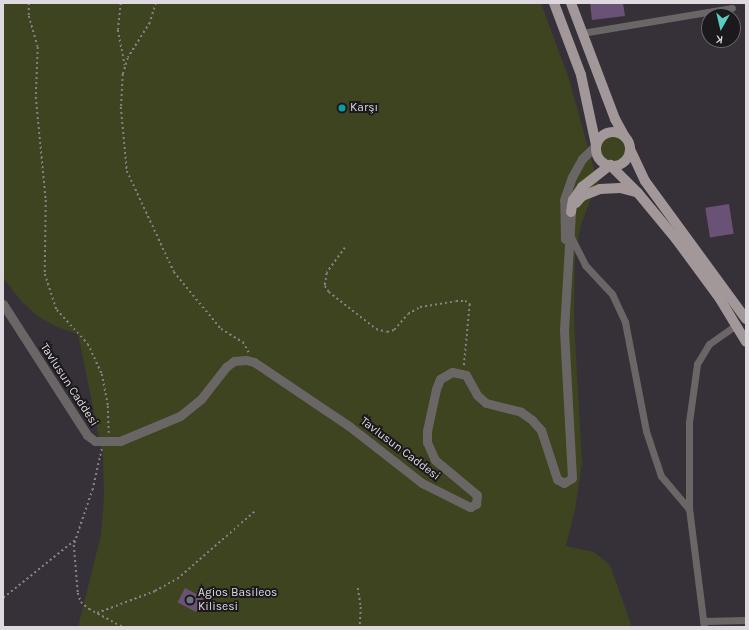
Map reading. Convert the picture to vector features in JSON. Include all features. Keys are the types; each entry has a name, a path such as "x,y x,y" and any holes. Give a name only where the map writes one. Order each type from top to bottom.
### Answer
{"main road":[{"path":"554,3 581,75 600,159 610,165 638,193 713,288 746,342"},
{"path":"571,3 615,119 646,181 746,319"},
{"path":"596,145 602,136 611,132 625,137"},
{"path":"571,212 573,200 582,187 610,165 626,160 630,149"},
{"path":"571,212 582,196 600,189 620,188 638,193"}],"street":[{"path":"582,33 701,13"},
{"path":"567,254 563,222 564,200 572,177 582,159 596,145"},
{"path":"463,374 470,381 477,395 486,403 521,412 532,420 541,430 557,479 564,483 571,480 565,350 567,254 571,212"},
{"path":"569,232 585,265 612,294 625,322 646,431 661,476 689,509"},
{"name":"Tavlusun Caddesi","path":"3,304 86,435 95,441 106,443"},
{"path":"735,326 709,344 696,368 687,447 689,509 703,624 746,620"},
{"path":"106,443 126,439 180,416 201,399 226,367 238,360 250,361"},
{"name":"Tavlusun Caddesi","path":"250,361 349,426 422,483 470,507 476,504 477,496 435,460 428,447 426,437 440,379 452,372 463,374"}],"path":[{"path":"29,3 29,16 38,47 36,97 46,200 45,274 57,310 88,344 102,374 108,406 106,443 93,489 75,540 80,598 85,606 123,627"},
{"path":"121,3 118,30 125,65"},
{"path":"156,3 150,23 125,65 122,79 123,148 131,182 174,272 221,329 246,345 250,361"},
{"path":"345,248 327,273 325,286 329,292 376,329 387,332 394,330 408,314 420,307 456,301 465,301 470,304 463,374"},
{"path":"97,613 126,600 156,591 177,579 256,510"},
{"path":"3,598 75,540"},
{"path":"358,588 361,607 360,627"}],"green space":[{"path":"3,3 541,3 569,79 601,194 591,198 581,225 575,254 574,319 582,463 575,510 566,546 594,552 610,565 632,627 78,627 101,535 104,496 103,457 78,334 57,327 39,317 23,303 3,278"},
{"path":"612,135 622,139 626,149 622,159 612,163 602,159 598,149 602,139"}],"building":[{"path":"590,3 623,3 625,16 592,20"},
{"path":"729,204 734,234 710,237 705,208"},
{"name":"Agios Basileos Kilisesi","path":"185,588 204,598 196,612 177,602"}],"place":[{"name":"Karşı","path":"342,108"},
{"name":"Agios Basileos Kilisesi","path":"190,600"}]}
